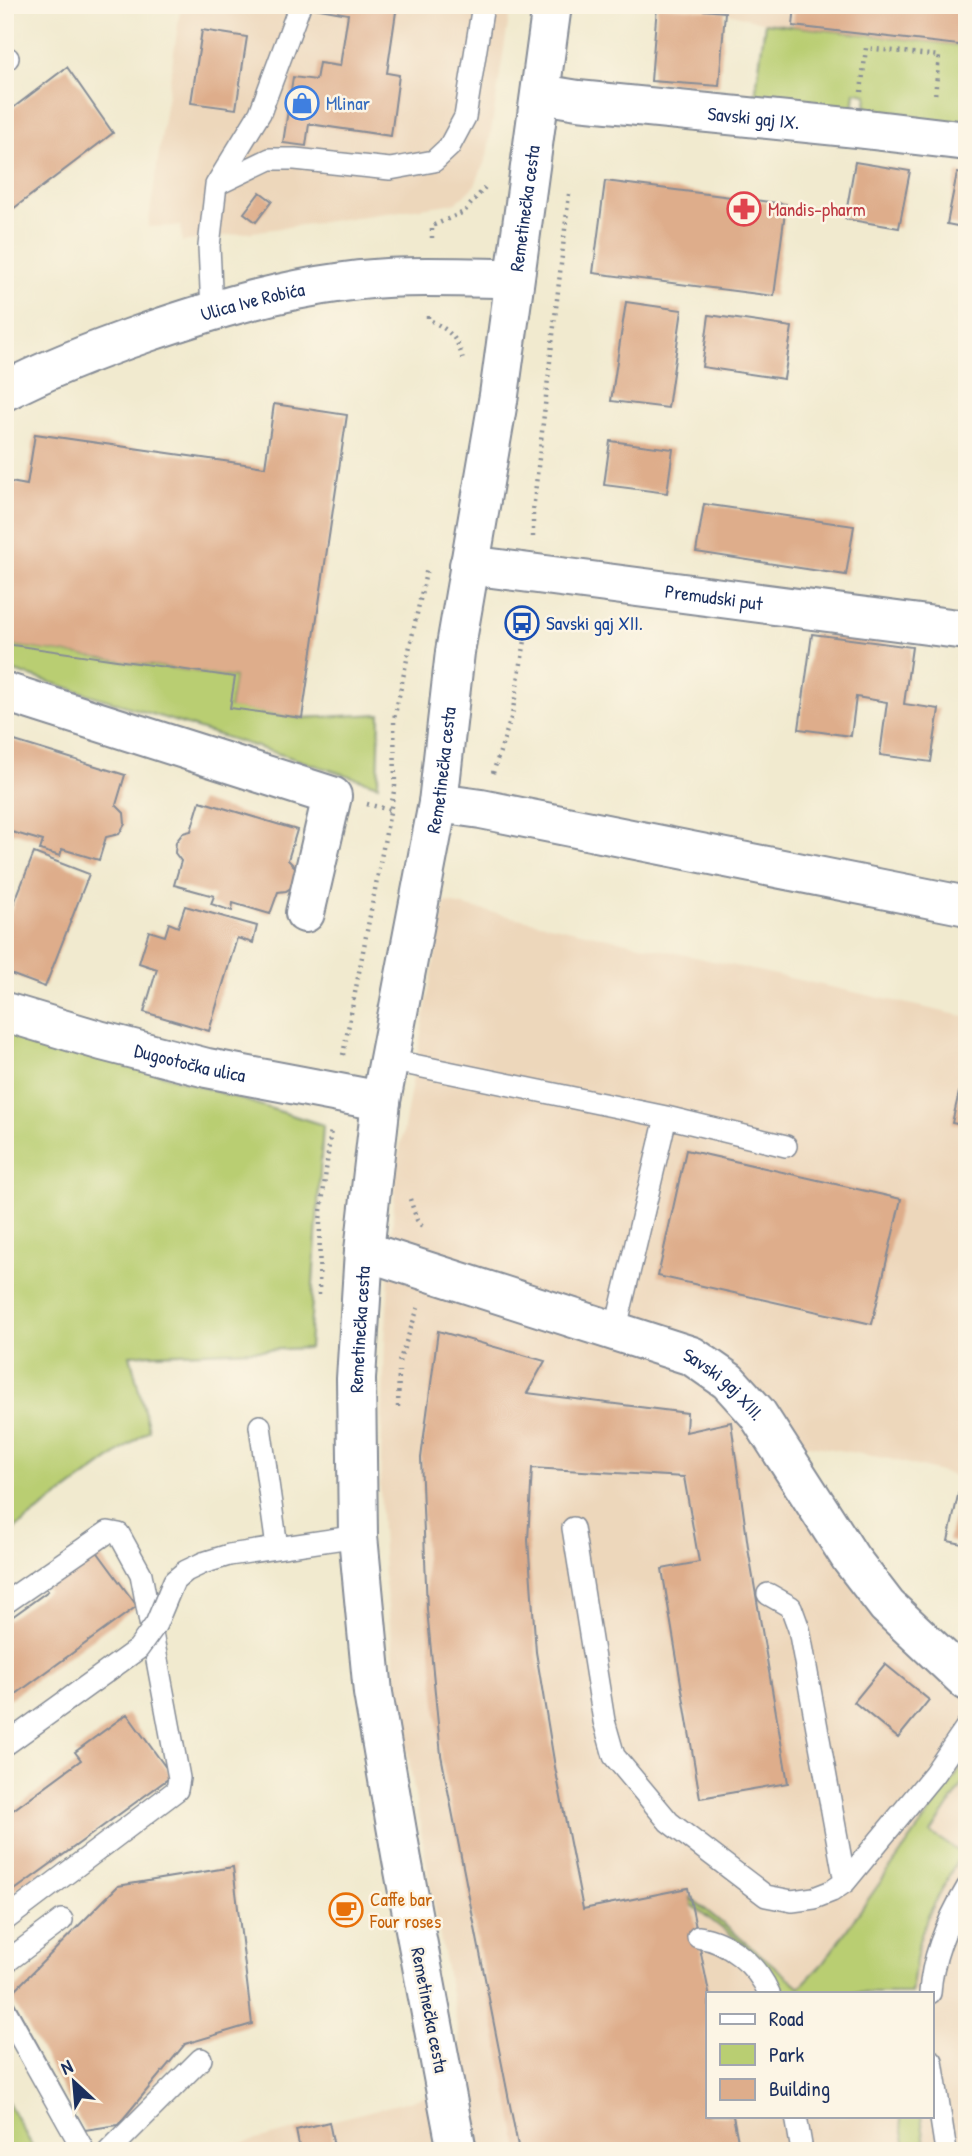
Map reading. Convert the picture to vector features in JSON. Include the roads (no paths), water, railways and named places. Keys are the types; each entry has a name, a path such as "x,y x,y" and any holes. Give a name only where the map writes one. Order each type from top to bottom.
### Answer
{"street":[{"name":"Remetinečka cesta","path":"457,2151 373,1693 358,1536 356,1379 364,1251 381,1101 438,803 455,652 499,395 552,5"},
{"name":"Savski gaj IX.","path":"541,94 967,141"},
{"name":"Ulica Ive Robića","path":"5,391 106,347 212,310 282,292 345,282 403,277 514,278"},
{"name":"Premudski put","path":"469,565 958,629"},
{"path":"5,692 332,796 305,914"},
{"path":"438,803 481,808 967,906"},
{"name":"Dugootočka ulica","path":"5,1012 207,1068 381,1101"},
{"name":"Savski gaj XIII.","path":"364,1251 692,1356 728,1381 757,1413 851,1559 887,1605 967,1681"}],"lane":[{"path":"212,310 209,246 216,185 260,113 300,5"},
{"path":"216,185 270,159 390,169 434,161 449,147 465,117 483,5"},
{"path":"389,1060 666,1117 786,1146"},
{"path":"615,1332 666,1117"},
{"path":"260,1426 277,1547"},
{"path":"573,1528 604,1721 614,1756 669,1822 766,1896 792,1901 814,1898 845,1882 934,1774 967,1726"},
{"path":"5,1603 108,1532 119,1534 141,1574 179,1779 177,1790 5,1920"},
{"path":"5,1743 138,1649 156,1624 174,1581 186,1571 229,1555 358,1536"},
{"path":"768,1594 791,1607 799,1629 845,1882"},
{"path":"5,1743 153,1636"},
{"path":"930,1992 931,1975 944,1934 967,1888"},
{"path":"5,1963 62,1920"},
{"path":"698,1937 711,1939 731,1948 750,1967 768,1992"},
{"path":"5,2010 84,2151"},
{"path":"109,2151 201,2059"},
{"path":"934,2074 946,2151"},
{"path":"796,2118 802,2151"}],"place":[{"name":"Mlinar","path":"302,103"},
{"name":"Mandis-pharm","path":"744,209"},
{"name":"Savski gaj XII.","path":"522,623"},
{"name":"Caffe bar Four roses","path":"346,1910"}]}
